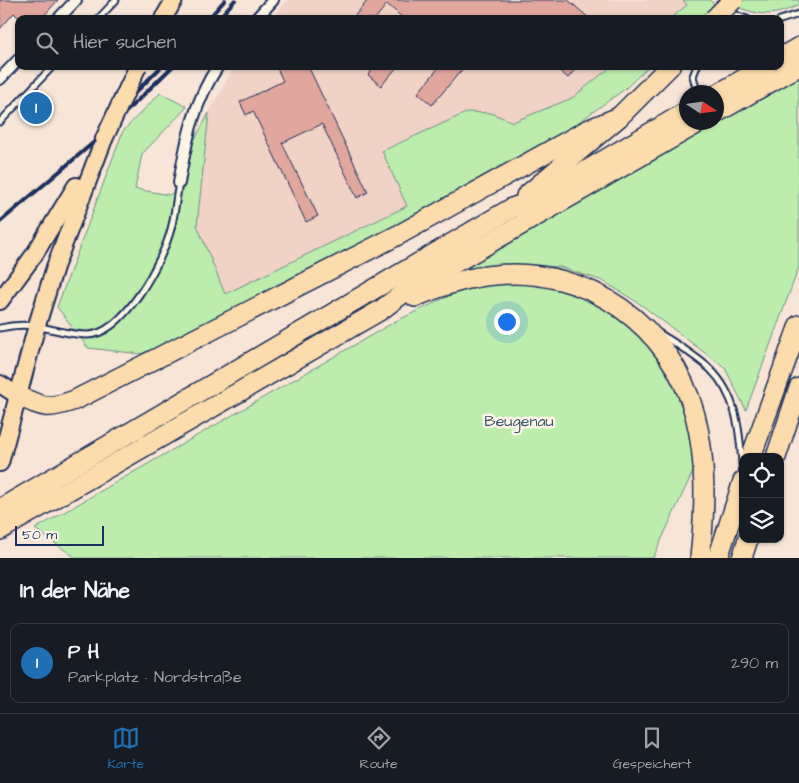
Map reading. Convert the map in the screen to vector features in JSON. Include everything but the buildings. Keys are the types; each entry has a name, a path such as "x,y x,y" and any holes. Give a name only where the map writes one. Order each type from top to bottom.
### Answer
{"highway":[{"path":"718,15 732,0"},
{"path":"784,56 799,47"},
{"path":"724,108 799,66"},
{"path":"0,509 512,208 619,117 666,70"},
{"path":"724,90 759,70"},
{"path":"512,208 538,199 679,116"},
{"path":"18,395 38,405 53,408 76,400 402,233 587,130 619,117"},
{"path":"0,530 381,310 406,291 686,130"},
{"path":"381,310 467,279 495,274 524,274 577,284 618,304 649,331 668,355 682,380 694,413 704,477 700,558"},
{"path":"752,453 799,325"},
{"path":"777,453 799,388"},
{"path":"718,558 739,492"},
{"path":"742,558 747,543"}],"main road":[{"path":"165,15 174,0"},
{"path":"0,463 36,325 81,197 104,139 136,70"},
{"path":"0,301 57,220 104,139"},
{"path":"0,384 18,395"}],"street":[{"path":"62,15 76,0"},
{"path":"260,15 273,0"},
{"path":"1,76 15,63"},
{"path":"179,183 187,139 197,105 216,70"}],"lane":[{"path":"102,15 116,0"},
{"path":"718,0 737,15"},
{"path":"784,19 799,14"},
{"path":"0,122 49,70"},
{"path":"695,70 693,76 695,85"},
{"path":"0,328 18,323 89,335 99,333 118,319 139,294 156,265 171,229 179,183"},
{"path":"618,304 699,360 722,383 734,407 740,453"}],"shaded area":[{"path":"288,0 683,0 687,5 675,15 275,15"},
{"path":"233,70 607,70 572,98 536,114 513,122 491,113 382,150 407,206 225,295 197,225 209,113"}],"green space":[{"path":"683,0 710,0 714,4 703,15 675,15 687,5"},
{"path":"744,0 799,0 799,5 782,12 768,14 737,7"},
{"path":"607,70 645,70 625,89 566,131 502,170 181,337 141,354 88,348 57,307 123,131 160,93 187,107 142,154 135,189 170,195 184,184 194,141 209,113 197,225 225,294 407,206 382,151 468,112 491,113 513,122 572,98"},
{"path":"799,77 799,267 746,410 725,368 640,304 603,281 560,267 515,264 471,270 469,265 706,130 724,130 724,120"},
{"name":"Beugenau","path":"515,281 557,286 593,301 626,319 655,348 674,380 690,420 696,465 653,558 76,558 35,529 396,321 462,290"}],"railway":[{"path":"212,15 225,0"},
{"path":"222,15 235,0"},
{"path":"126,102 158,70"},
{"path":"0,222 100,137 169,70"}],"place":[{"name":"P H","path":"36,108"}]}
